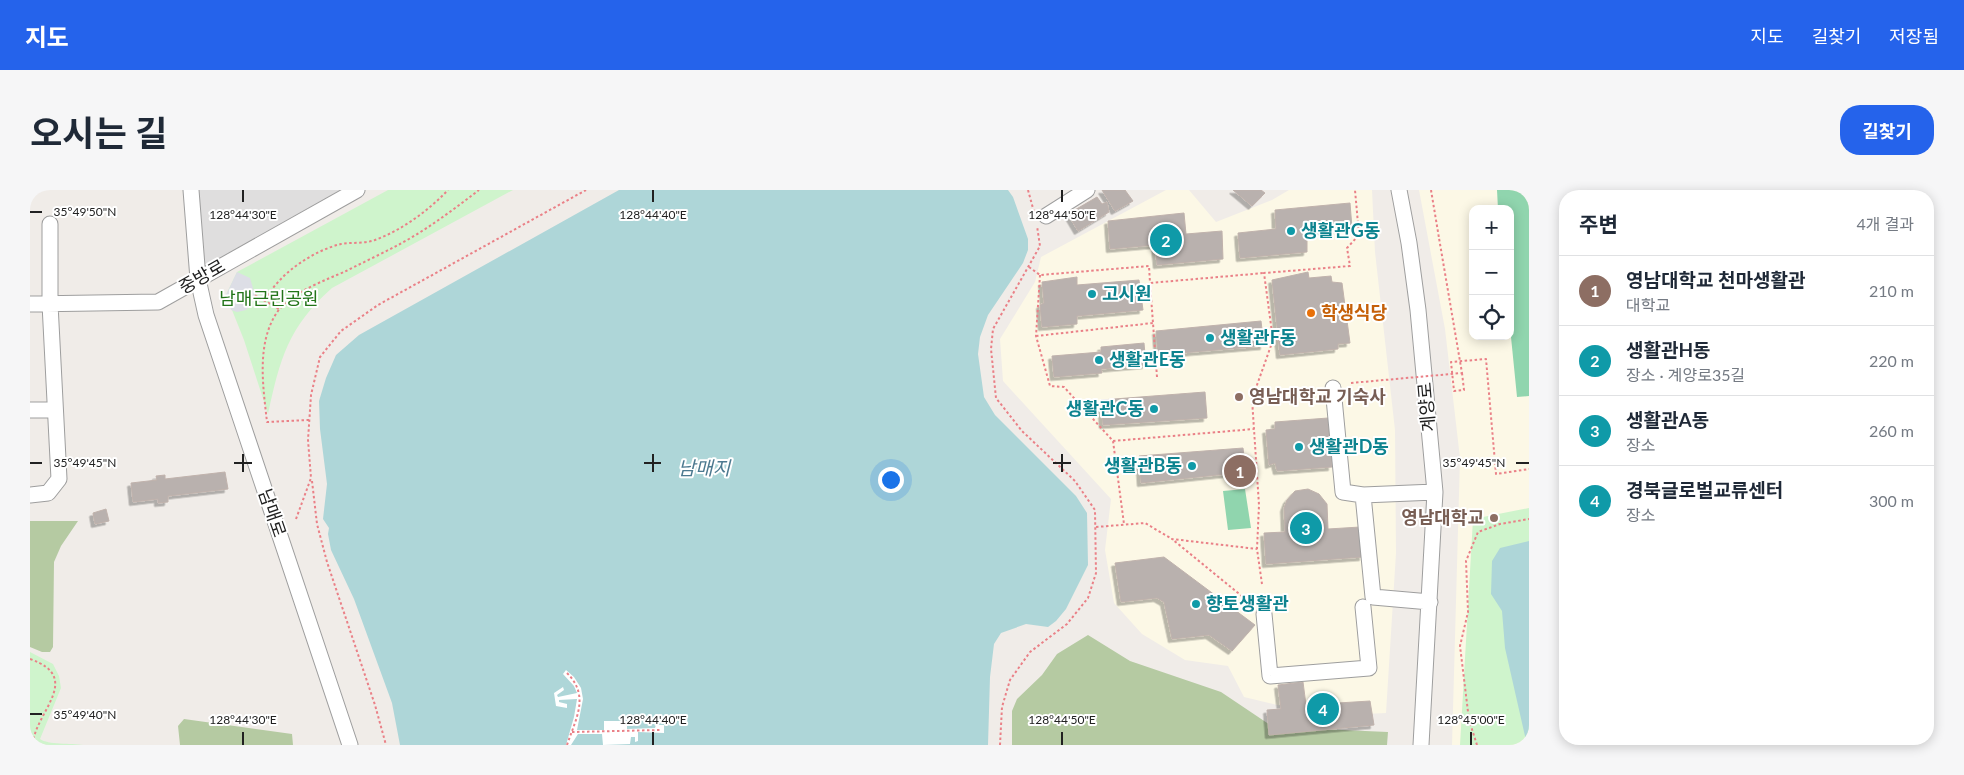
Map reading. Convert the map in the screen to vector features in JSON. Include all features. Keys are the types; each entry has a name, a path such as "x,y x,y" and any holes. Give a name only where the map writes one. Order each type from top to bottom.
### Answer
{"street":[{"name":"남매로","path":"191,190 198,279 206,315 350,745"},
{"name":"중방로","path":"30,304 158,302 357,190"},
{"path":"1039,216 1088,190"},
{"name":"계양로","path":"1399,190 1418,310 1435,492 1421,745"},
{"path":"30,495 48,492 59,479 50,304 50,224"},
{"path":"1333,388 1343,492 1363,494 1435,492"},
{"path":"30,410 55,410"},
{"path":"1363,494 1373,597 1430,602"},
{"path":"1264,614 1270,676 1369,668 1363,607"}],"path":[{"path":"265,300 272,288 294,267 339,244 373,241 394,232 437,202 448,190"},
{"path":"310,420 267,422 263,360 265,341 279,310 309,288 403,243 479,190"},
{"path":"386,745 375,705 327,562 317,524 308,440 311,395 320,357 341,331 378,305 586,190"},
{"path":"1000,745 1002,707 1010,680 1030,652 1067,624 1088,598 1096,572 1095,510 1075,481 1022,431 996,398 991,349 993,328 1040,246 1039,216 1028,190"},
{"path":"1150,283 1350,266 1347,248 1359,235 1355,190"},
{"path":"1431,190 1439,238 1462,372 1464,390 1454,391 1451,362 1486,359 1496,474 1529,469"},
{"path":"1028,267 1040,275 1149,266 1157,377"},
{"path":"1262,584 1257,549 1259,505 1252,399 1273,340 1264,273"},
{"path":"1040,275 1036,336 1050,386 1064,387 1113,441 1124,524"},
{"path":"255,295 279,310"},
{"path":"1036,336 1153,323"},
{"path":"1351,383 1462,372"},
{"path":"1113,441 1254,429"},
{"path":"296,519 311,478"},
{"path":"1477,745 1469,720 1460,646 1468,612 1466,561 1478,532 1500,524 1529,519"},
{"path":"1096,527 1145,523 1172,539 1264,614"},
{"path":"1172,539 1257,549"},
{"path":"30,659 46,668 53,676 56,685 53,698 35,733 33,745"},
{"path":"567,673 579,689 580,698 567,745"},
{"path":"572,732 661,730"}],"shaded area":[{"path":"192,190 358,190 198,279"},
{"path":"1166,190 1189,190 1216,222 1272,200 1289,190 1372,190 1375,252 1395,430 1396,553 1386,713 1323,716 1244,697 1228,666 1185,660 1142,634 1114,603 1105,550 1111,499 1003,381 1000,339 1035,282 1041,257"},
{"name":"영남대학교","path":"1419,190 1529,190 1529,745 1452,745 1460,458 1445,329"},
{"path":"237,272 250,278 255,295 252,304 246,310 237,312 231,310 226,295"}],"green space":[{"name":"남매근린공원","path":"388,190 513,190 332,288 305,316 288,345 277,377 268,414 244,340 226,295 237,272"},
{"path":"1497,190 1529,190 1529,396 1517,397 1511,340 1514,340 1514,205 1498,205"},
{"path":"1245,489 1251,528 1228,530 1223,491"},
{"path":"1529,508 1529,745 1460,745 1473,519"},
{"path":"30,521 78,521 61,546 54,562 53,647 50,652 42,652 30,647"},
{"path":"1088,635 1130,661 1221,692 1273,727 1388,732 1387,745 1012,745 1012,711 1017,699 1042,675 1057,654"},
{"path":"30,652 53,664 59,676 61,688 40,739 54,743 83,745 30,745"},
{"path":"184,719 292,734 293,745 180,745 178,726"}],"water":[{"name":"남매지","path":"619,190 1008,190 1013,197 1028,239 1028,250 1023,263 988,315 980,337 978,354 984,397 995,415 1076,496 1087,513 1088,565 1066,609 1056,621 1048,627 1026,624 1001,633 994,644 990,677 988,745 400,745 392,703 354,599 331,550 328,534 329,528 323,519 327,484 320,429 319,401 326,378 336,355 359,335"},
{"path":"1529,541 1529,745 1527,745 1505,648 1502,611 1491,594 1492,561 1500,548"}],"pier":[{"path":"566,670 574,677 581,688 583,699 577,730 604,730 604,721 627,721 627,729 655,728 656,725 664,725 664,733 638,732 638,741 635,742 635,737 631,737 630,744 603,745 602,734 578,734 571,745 566,745 577,699 559,700 559,702 567,704 567,708 556,706 554,693 563,687 564,690 557,695 558,697 577,693 574,686 563,674"}],"building":[{"path":"1102,190 1125,190 1133,201 1115,211"},
{"path":"1233,190 1261,190 1265,193 1252,206"},
{"path":"1097,197 1102,204 1107,202 1109,212 1078,231 1068,214"},
{"name":"생활관G동","path":"1350,203 1352,228 1307,233 1307,252 1240,258 1238,233 1276,229 1275,210"},
{"path":"1184,213 1186,234 1222,231 1223,259 1157,265 1155,245 1110,249 1108,221"},
{"name":"학생식당","path":"1308,272 1309,278 1331,276 1332,282 1342,283 1350,343 1338,344 1338,349 1280,355 1272,280"},
{"name":"고시원","path":"1077,277 1077,285 1139,280 1143,310 1077,316 1077,324 1042,327 1040,305 1044,303 1042,282"},
{"name":"생활관F동","path":"1261,321 1264,346 1158,355 1156,331"},
{"name":"생활관E동","path":"1144,343 1146,365 1101,369 1102,373 1054,377 1052,356 1101,352 1101,347"},
{"name":"생활관C동","path":"1205,392 1207,418 1103,425 1101,400"},
{"name":"생활관D동","path":"1328,418 1332,467 1277,471 1275,463 1269,465 1266,430 1275,429 1275,422"},
{"name":"생활관B동","path":"1243,448 1246,472 1141,483 1139,456"},
{"path":"225,472 228,489 168,496 168,502 158,503 158,499 133,502 131,483 157,480 156,476 165,475 165,479"},
{"path":"1308,489 1319,494 1327,504 1328,529 1360,527 1363,557 1266,564 1264,533 1285,532 1284,508 1287,500 1295,491"},
{"path":"106,509 109,521 95,524 93,513"},
{"name":"향토생활관","path":"1164,557 1255,625 1232,651 1209,635 1172,639 1164,602 1157,598 1121,602 1115,563"},
{"path":"1303,682 1306,705 1370,701 1374,725 1269,735 1267,710 1281,709 1278,685"}],"place":[{"name":"생활관G동","path":"1291,231"},
{"name":"생활관H동","path":"1166,240"},
{"name":"고시원","path":"1092,294"},
{"name":"학생식당","path":"1311,313"},
{"name":"생활관F동","path":"1210,338"},
{"name":"생활관E동","path":"1099,360"},
{"name":"영남대학교 기숙사","path":"1239,397"},
{"name":"생활관C동","path":"1154,409"},
{"name":"생활관D동","path":"1299,447"},
{"name":"생활관B동","path":"1192,466"},
{"name":"영남대학교 천마생활관","path":"1240,471"},
{"name":"영남대학교","path":"1494,518"},
{"name":"생활관A동","path":"1306,528"},
{"name":"향토생활관","path":"1196,604"},
{"name":"경북글로벌교류센터","path":"1323,709"}]}
